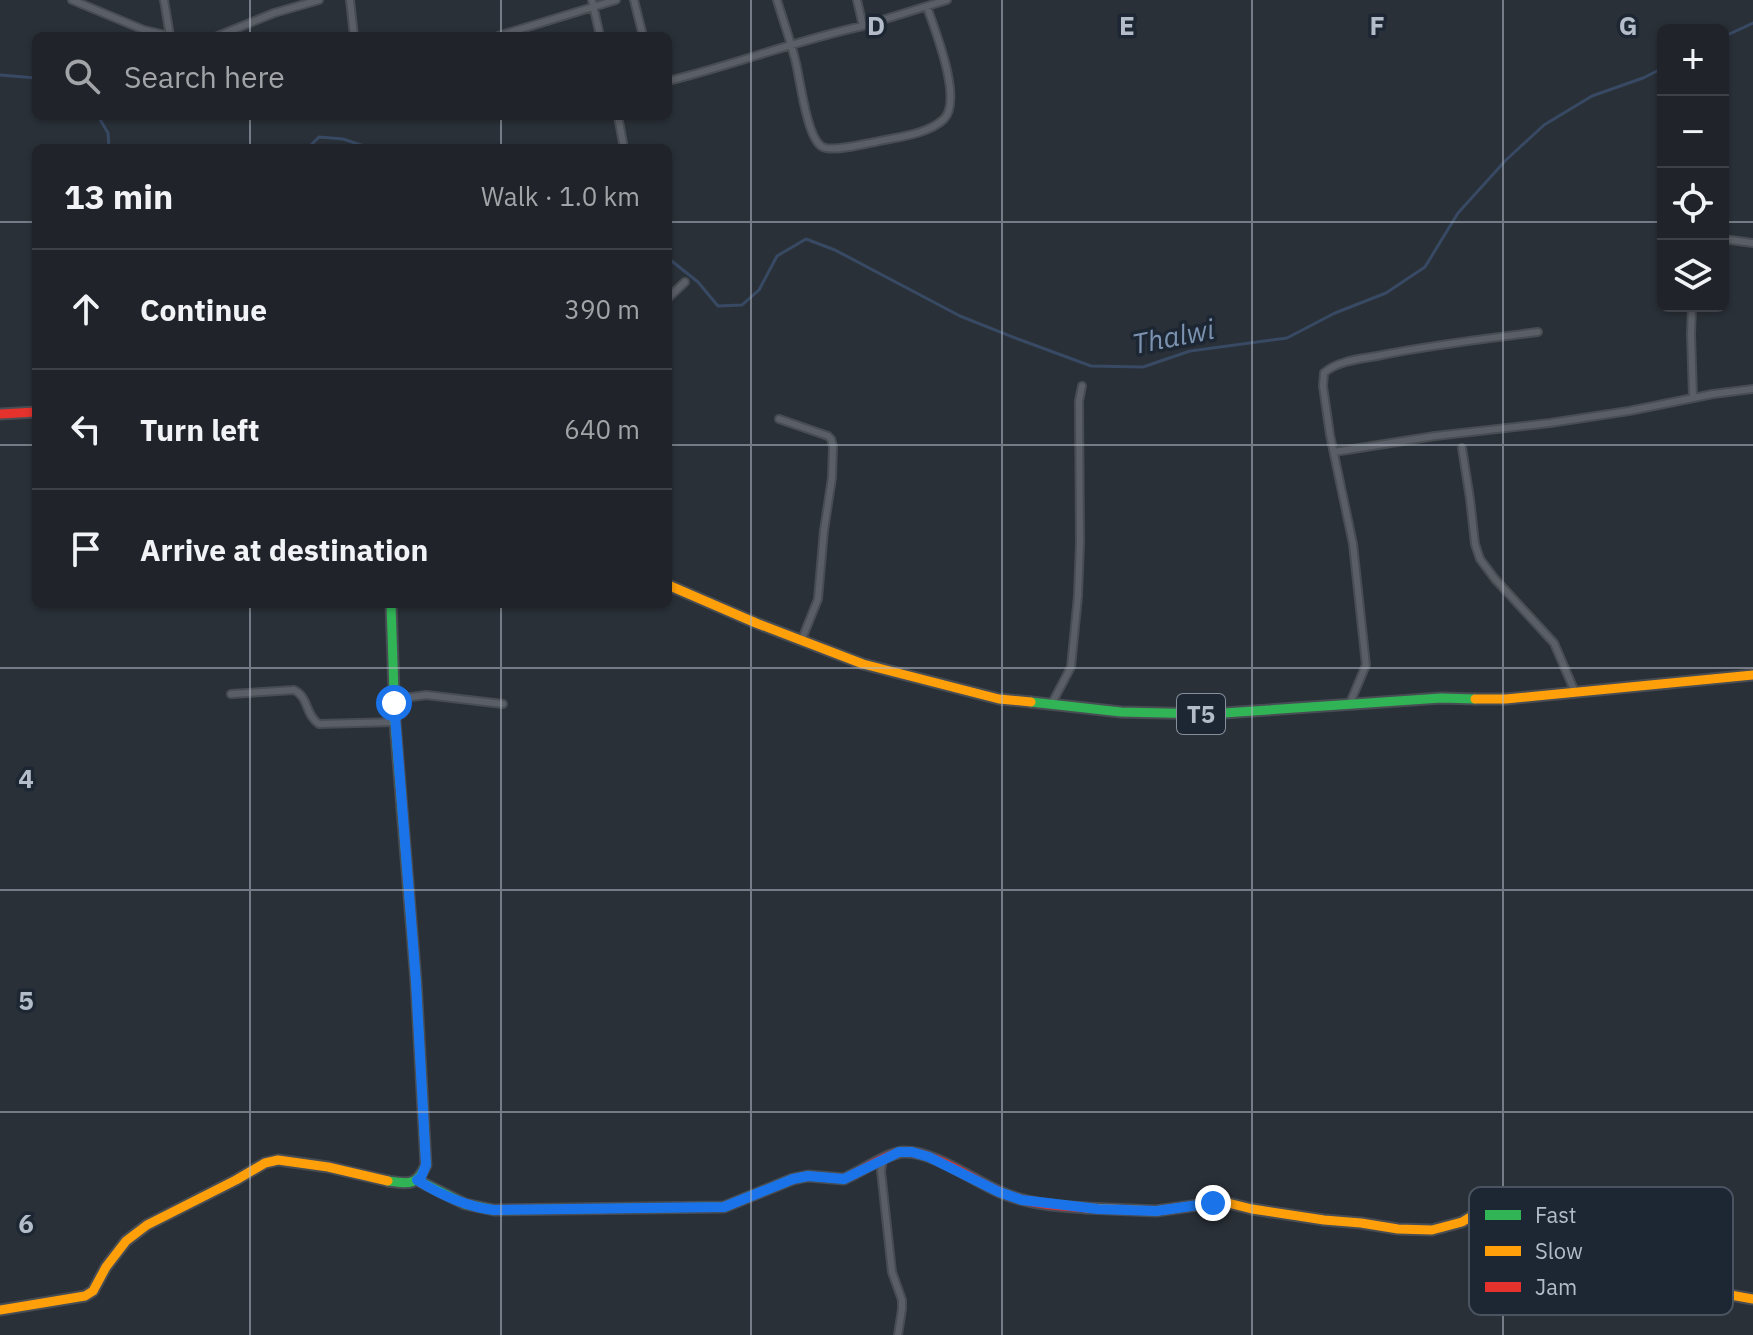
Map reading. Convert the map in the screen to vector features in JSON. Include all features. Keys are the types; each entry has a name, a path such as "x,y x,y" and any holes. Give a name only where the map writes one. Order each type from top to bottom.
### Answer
{"main road":[{"path":"0,414 32,412"},
{"name":"T5","path":"672,587 863,664 999,699 1121,712 1198,714 1441,698 1506,699 1753,675"},
{"path":"0,1310 85,1296 93,1291 126,1241 147,1225 265,1163 278,1160 328,1167 402,1183 421,1177 426,1165 416,982 395,722 391,608"},
{"path":"417,1180 465,1204 494,1210 724,1207 793,1179 808,1176 844,1179 899,1152 912,1152 939,1161 999,1192 1022,1200 1098,1209 1156,1211 1228,1203 1310,1218 1432,1230 1469,1218"},
{"path":"1733,1295 1753,1299"}],"street":[{"path":"72,0 153,32"},
{"path":"164,0 169,32"},
{"path":"228,32 274,13 319,0"},
{"path":"350,0 354,32"},
{"path":"509,32 592,3 616,0"},
{"path":"634,0 642,32"},
{"path":"777,0 811,128 821,146 829,148 917,132 945,118 950,101 947,72 927,7"},
{"path":"857,0 863,26"},
{"path":"672,80 947,0"},
{"path":"592,3 599,32"},
{"path":"619,120 623,143"},
{"path":"1729,240 1753,243"},
{"path":"672,294 685,282"},
{"path":"1692,312 1693,397"},
{"path":"1350,703 1366,665 1353,544 1334,452 1323,386 1324,373 1327,369 1360,359 1401,351 1538,332"},
{"path":"1051,705 1071,667 1080,543 1079,401 1082,386"},
{"path":"1334,452 1435,436 1566,421 1753,389"},
{"path":"779,419 828,436 833,446 818,599 802,639"},
{"path":"1462,448 1475,544 1480,559 1554,643 1575,692"},
{"path":"231,694 294,690 303,696 310,716 319,724 395,722"},
{"path":"394,703 426,695 503,704"},
{"path":"883,1159 881,1171 892,1272 902,1300 898,1335"}],"waterway":[{"name":"Thalwi","path":"1729,34 1753,23"},
{"name":"Thalwi","path":"672,261 698,282 718,306 742,305 759,290 777,256 806,239 835,250 960,316 1018,339 1091,366 1143,367 1190,351 1287,338 1335,313 1386,293 1425,267 1458,213 1506,160 1544,125 1592,96 1657,71"},
{"name":"Thalwi","path":"0,75 32,78"},
{"name":"Thalwi","path":"100,120 108,133 109,144"},
{"name":"Thalwi","path":"312,144 319,137 358,144"}],"traffic: fast":[{"path":"388,1181 412,1182 426,1165 416,982 395,722 391,608"},
{"path":"1031,702 1121,712 1209,714 1441,698 1475,699"},
{"path":"417,1180 465,1204 494,1210 724,1207 793,1179 808,1176 844,1179 852,1175"}],"traffic: slow":[{"path":"672,587 863,664 999,699 1031,702"},
{"path":"1475,699 1506,699 1753,675"},
{"path":"0,1310 85,1296 93,1291 126,1241 147,1225 265,1163 278,1160 328,1167 388,1181"},
{"path":"1086,1208 1156,1211 1228,1203 1324,1220 1432,1230 1469,1218"},
{"path":"1733,1295 1753,1299"}],"traffic: jam":[{"path":"0,414 32,412"},
{"path":"852,1175 891,1155 914,1153 940,1161 1010,1196 1042,1204 1086,1208"}],"route":[{"path":"394,703 416,982 426,1165 417,1180 429,1188 465,1204 494,1210 724,1207 793,1179 808,1176 844,1179 899,1152 912,1152 1022,1200 1098,1209 1156,1211 1213,1203"}]}
